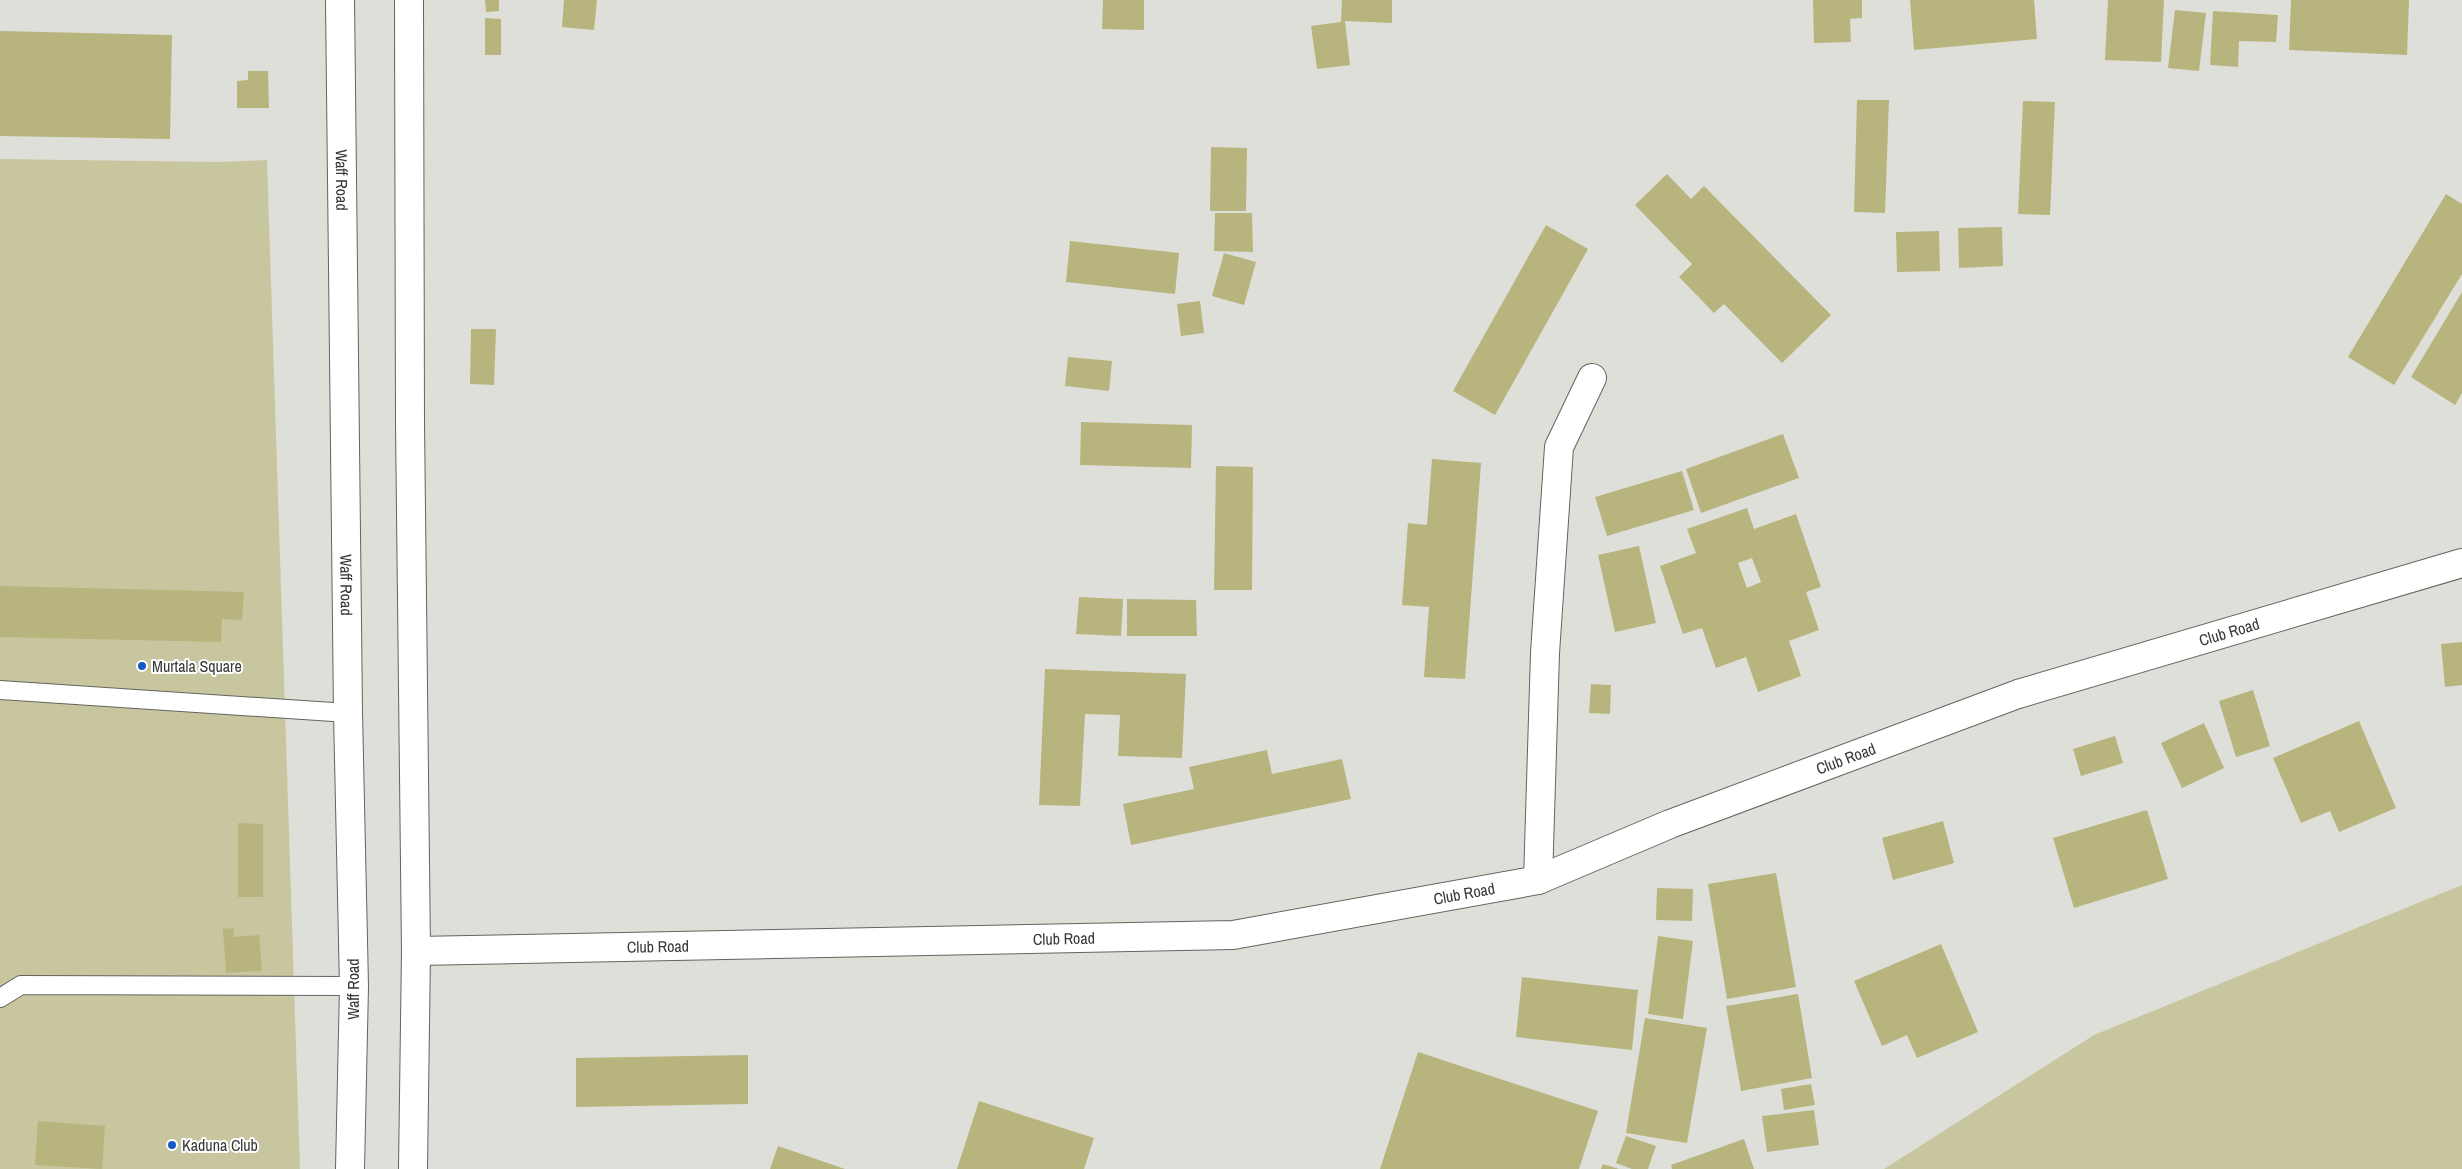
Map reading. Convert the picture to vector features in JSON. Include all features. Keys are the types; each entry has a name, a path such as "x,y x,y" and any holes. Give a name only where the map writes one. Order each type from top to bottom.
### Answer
{"street":[{"name":"Waff Road","path":"340,0 348,714 354,986 350,1169"},
{"path":"409,0 410,423 416,951 413,1169"},
{"path":"1538,880 1545,653 1559,447 1592,378"},
{"name":"Club Road","path":"416,951 1233,935 1538,880 1670,824 2018,694 2462,563"}],"lane":[{"path":"0,690 348,714"},
{"path":"0,998 21,985 354,986"}],"shaded area":[{"name":"Murtala Square","path":"0,159 218,162 267,160 300,1169 0,1169"},
{"path":"2462,885 2462,1169 1884,1169 2094,1035"}],"building":[{"path":"485,0 499,0 499,11 486,12"},
{"path":"564,0 597,0 594,30 562,27"},
{"path":"1103,0 1144,0 1144,30 1102,29"},
{"path":"1342,0 1392,0 1392,23 1345,21 1350,65 1317,69 1311,26 1341,22"},
{"path":"1813,0 1862,0 1862,18 1850,19 1851,42 1814,43"},
{"path":"1910,0 2034,0 2037,39 1914,50"},
{"path":"2108,0 2164,0 2161,62 2105,60"},
{"path":"2291,0 2409,0 2407,55 2289,50"},
{"path":"2175,10 2206,13 2199,71 2168,68"},
{"path":"2213,11 2278,15 2276,42 2239,41 2238,67 2210,65"},
{"path":"485,18 501,19 501,55 485,55"},
{"path":"0,31 172,35 170,139 0,136"},
{"path":"248,71 268,71 269,108 237,108 237,81 248,80"},
{"path":"1857,100 1889,100 1885,213 1854,212"},
{"path":"2023,101 2055,102 2050,215 2018,214"},
{"path":"1211,147 1247,148 1246,211 1210,211"},
{"path":"1667,174 1691,199 1704,186 1831,315 1782,363 1724,304 1714,313 1679,277 1692,264 1635,205"},
{"path":"2446,194 2462,204 2462,274 2394,385 2348,357"},
{"path":"1215,213 1252,213 1253,252 1214,251"},
{"path":"1546,225 1588,249 1495,415 1453,391"},
{"path":"2002,227 2003,266 1959,268 1958,228"},
{"path":"1939,231 1940,271 1897,272 1896,232"},
{"path":"1070,241 1179,253 1175,294 1066,282"},
{"path":"1224,253 1256,262 1244,305 1212,296"},
{"path":"2462,292 2462,393 2455,405 2411,377"},
{"path":"1200,301 1204,333 1181,336 1177,304"},
{"path":"471,329 496,329 494,385 470,384"},
{"path":"1068,357 1112,361 1109,391 1065,386"},
{"path":"1081,422 1192,425 1191,468 1080,465"},
{"path":"1783,434 1799,478 1701,513 1686,469"},
{"path":"1432,459 1481,463 1465,679 1424,677 1429,607 1402,605 1408,523 1427,525"},
{"path":"1216,466 1253,467 1252,590 1214,590"},
{"path":"1682,471 1694,510 1607,536 1595,497"},
{"path":"1747,508 1754,529 1796,514 1821,587 1806,592 1819,630 1789,641 1801,676 1758,692 1746,657 1716,668 1702,628 1683,634 1660,566 1696,553 1687,529","holes":["1752,558 1761,582 1747,588 1738,563"]},
{"path":"1639,546 1656,623 1615,632 1598,555"},
{"path":"0,586 244,592 242,620 222,619 221,642 0,637"},
{"path":"1079,597 1123,599 1121,636 1076,634"},
{"path":"1127,599 1196,600 1197,636 1127,636"},
{"path":"2462,642 2462,685 2445,687 2441,644"},
{"path":"1045,669 1186,674 1182,758 1118,756 1120,715 1085,714 1080,806 1039,805"},
{"path":"1591,684 1611,685 1610,714 1589,713"},
{"path":"2253,690 2270,746 2236,757 2219,701"},
{"path":"2359,721 2396,808 2339,832 2330,811 2301,823 2273,758"},
{"path":"2204,723 2224,768 2182,788 2161,743"},
{"path":"2115,736 2123,763 2081,776 2073,749"},
{"path":"1267,750 1272,774 1342,759 1351,799 1131,845 1123,804 1194,789 1189,767"},
{"path":"2147,810 2168,879 2074,908 2053,838"},
{"path":"1943,821 1954,863 1893,880 1882,838"},
{"path":"238,823 263,824 263,897 238,897"},
{"path":"1776,873 1796,987 1727,999 1708,884"},
{"path":"1657,888 1693,889 1692,921 1656,920"},
{"path":"233,928 234,937 259,935 262,971 226,973 223,929"},
{"path":"1658,936 1693,941 1683,1019 1648,1014"},
{"path":"1941,944 1978,1032 1917,1058 1907,1035 1882,1046 1854,981"},
{"path":"1522,977 1638,990 1632,1050 1516,1037"},
{"path":"1798,994 1812,1078 1741,1091 1726,1006"},
{"path":"1645,1018 1707,1028 1687,1143 1626,1133"},
{"path":"1418,1052 1598,1111 1579,1169 1380,1169"},
{"path":"748,1055 748,1104 576,1107 576,1058"},
{"path":"1811,1084 1815,1105 1784,1110 1781,1089"},
{"path":"979,1101 1094,1138 1084,1169 957,1169"},
{"path":"1814,1110 1819,1145 1767,1152 1762,1116"},
{"path":"38,1121 105,1126 102,1169 35,1165"},
{"path":"1626,1136 1656,1146 1648,1169 1632,1169 1616,1163"},
{"path":"1744,1139 1754,1169 1672,1169 1671,1165"},
{"path":"778,1146 845,1169 770,1169"},
{"path":"1603,1164 1619,1169 1601,1169"}],"place":[{"name":"Murtala Square","path":"142,666"},
{"name":"Kaduna Club","path":"172,1145"}]}
